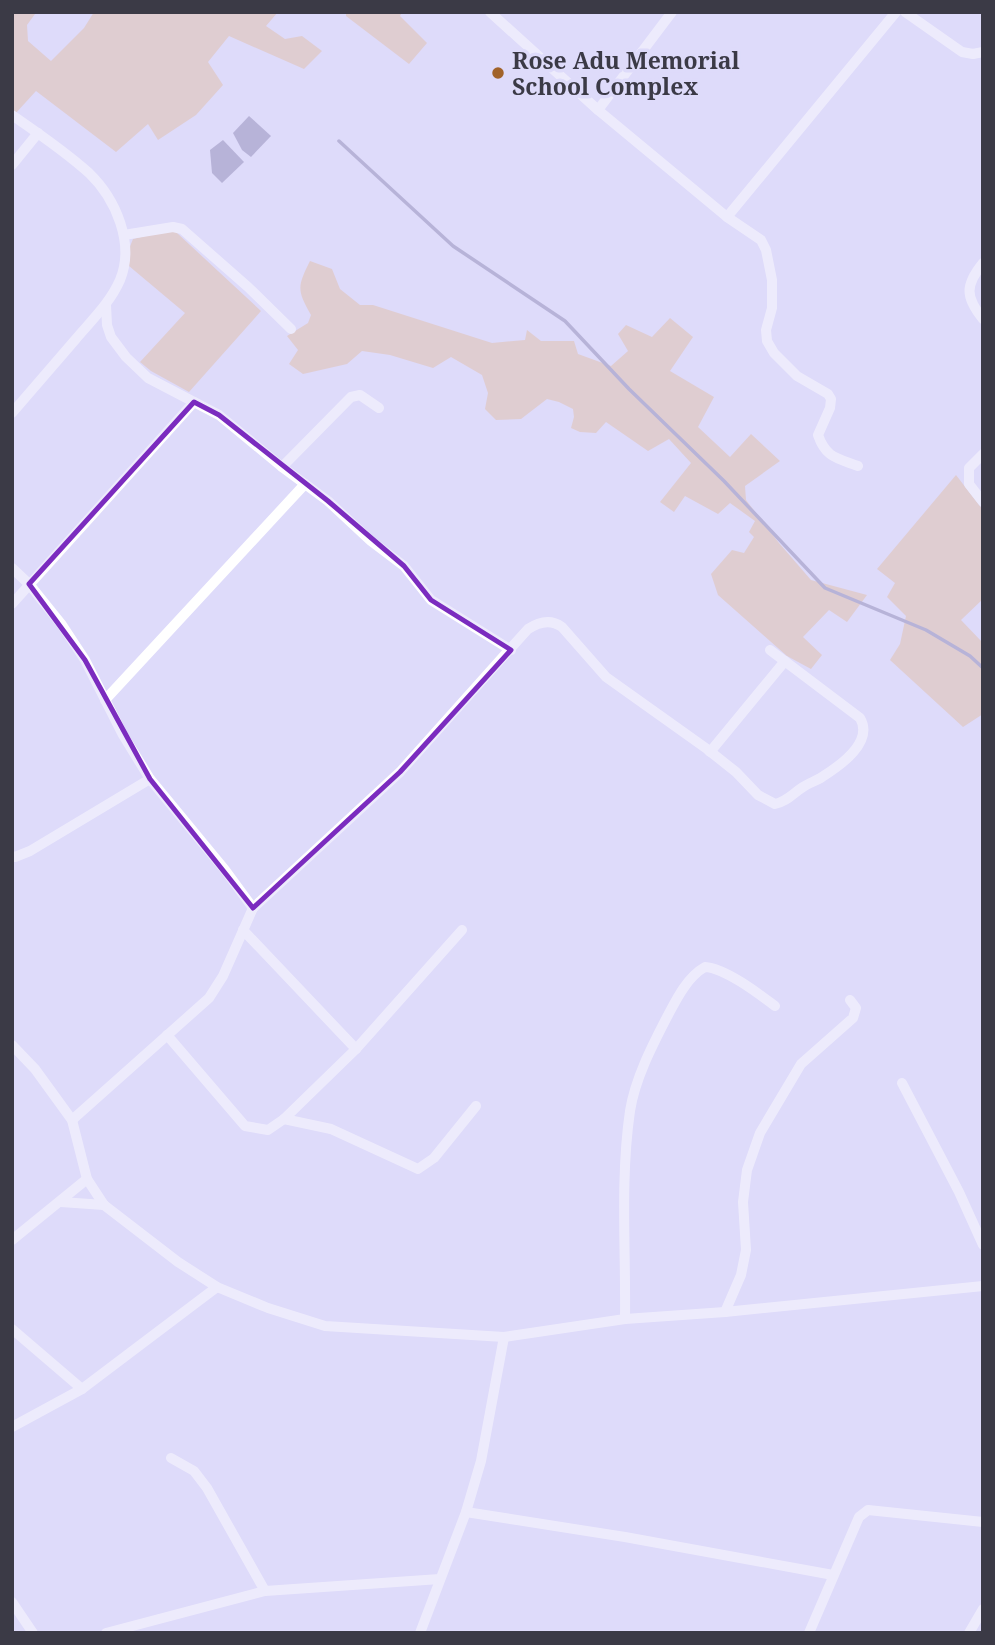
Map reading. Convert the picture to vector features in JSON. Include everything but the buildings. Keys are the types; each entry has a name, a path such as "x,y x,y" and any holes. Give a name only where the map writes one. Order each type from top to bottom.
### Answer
{"street":[{"path":"490,12 598,110 727,217 761,240 766,250 772,281 772,308 766,330 767,341 774,353 797,376 828,394 831,400 830,408 818,435 822,448 826,453 858,466"},
{"path":"598,110 672,12"},
{"path":"727,217 896,12"},
{"path":"905,12 962,52 983,52"},
{"path":"12,115 98,183 119,217 125,253 121,279 106,305 12,413"},
{"path":"12,165 38,133"},
{"path":"124,236 182,229 291,329"},
{"path":"983,263 970,280 969,297 983,319"},
{"path":"106,305 111,337 126,357 148,378 219,415 404,566 431,600 512,650"},
{"path":"282,467 351,397 360,395 379,408"},
{"path":"12,604 194,402"},
{"path":"983,454 969,468 969,484 983,502"},
{"path":"105,700 305,484"},
{"path":"12,568 29,584 85,660 123,735 150,779 253,908"},
{"path":"72,1120 209,998 223,976 253,908 400,772 528,629 537,623 554,622 562,627 606,677 736,772 758,795 775,804 787,801 803,786 820,779 840,765 859,744 864,734 860,718 770,650"},
{"path":"710,752 785,661"},
{"path":"12,856 30,851 150,779"},
{"path":"243,930 356,1049"},
{"path":"167,1035 245,1126 268,1130 284,1119 356,1049 462,930"},
{"path":"625,1319 624,1186 630,1110 639,1077 657,1035 690,980 705,967 712,967 775,1006"},
{"path":"725,1312 741,1275 746,1250 743,1202 746,1181 760,1133 801,1063 853,1018 856,1008 850,1000"},
{"path":"12,1045 35,1069 72,1120 87,1178 104,1205 178,1262 217,1287 268,1308 325,1326 504,1337 625,1319 725,1312 983,1286"},
{"path":"902,1083 959,1192 983,1245"},
{"path":"284,1119 331,1129 418,1169 434,1158 476,1106"},
{"path":"12,1240 87,1178"},
{"path":"61,1202 104,1205"},
{"path":"12,1427 82,1389 217,1287"},
{"path":"12,1329 82,1389"},
{"path":"420,1633 466,1512 481,1461 504,1337"},
{"path":"171,1458 194,1471 207,1488 265,1591"},
{"path":"809,1633 859,1517 868,1510 983,1522"},
{"path":"466,1512 625,1537 833,1575"},
{"path":"106,1633 265,1591 440,1579"},
{"path":"12,1602 33,1633"},
{"path":"969,1633 983,1609"}],"highlighted area":[{"path":"194,402 219,415 328,501 404,566 431,600 511,650 400,772 253,908 150,779 85,660 29,584"}],"shaded area":[{"path":"12,12 35,14 27,25 28,41 51,61 84,28 94,12 278,12 266,26 285,39 302,36 322,51 304,69 229,36 208,62 223,85 196,115 158,140 148,124 116,152 36,91 15,114 12,112"},
{"path":"346,12 402,12 400,16 427,43 409,64 346,16"},
{"path":"249,116 271,136 251,157 242,150 233,133"},
{"path":"223,140 244,162 222,183 212,173 210,150"},
{"path":"162,232 176,232 261,311 189,392 140,362 185,313 129,266 129,249 133,239"},
{"path":"310,261 332,269 340,289 360,305 373,305 492,343 525,340 527,330 541,341 574,341 578,354 611,366 628,351 618,334 626,325 652,337 670,318 693,337 670,371 714,397 698,427 730,457 751,434 780,461 745,486 746,500 811,580 867,595 847,622 829,610 803,637 822,655 811,669 787,656 718,595 711,574 732,550 744,553 754,537 749,532 755,521 730,503 718,514 685,496 674,512 660,502 691,463 669,439 648,451 606,422 596,433 580,432 571,428 573,409 547,399 521,419 496,420 485,409 488,393 482,375 451,357 433,368 390,355 362,351 347,364 303,374 289,364 298,350 287,336 308,323 311,315 300,288"},
{"path":"956,475 983,510 983,599 961,620 983,643 983,714 963,727 890,660 900,644 906,616 887,597 895,583 877,569"}],"waterway":[{"path":"339,141 453,246 565,321 629,389 724,481 825,588 926,630 970,656 983,668"}],"place":[{"name":"Rose Adu Memorial School Complex","path":"498,73"}]}
